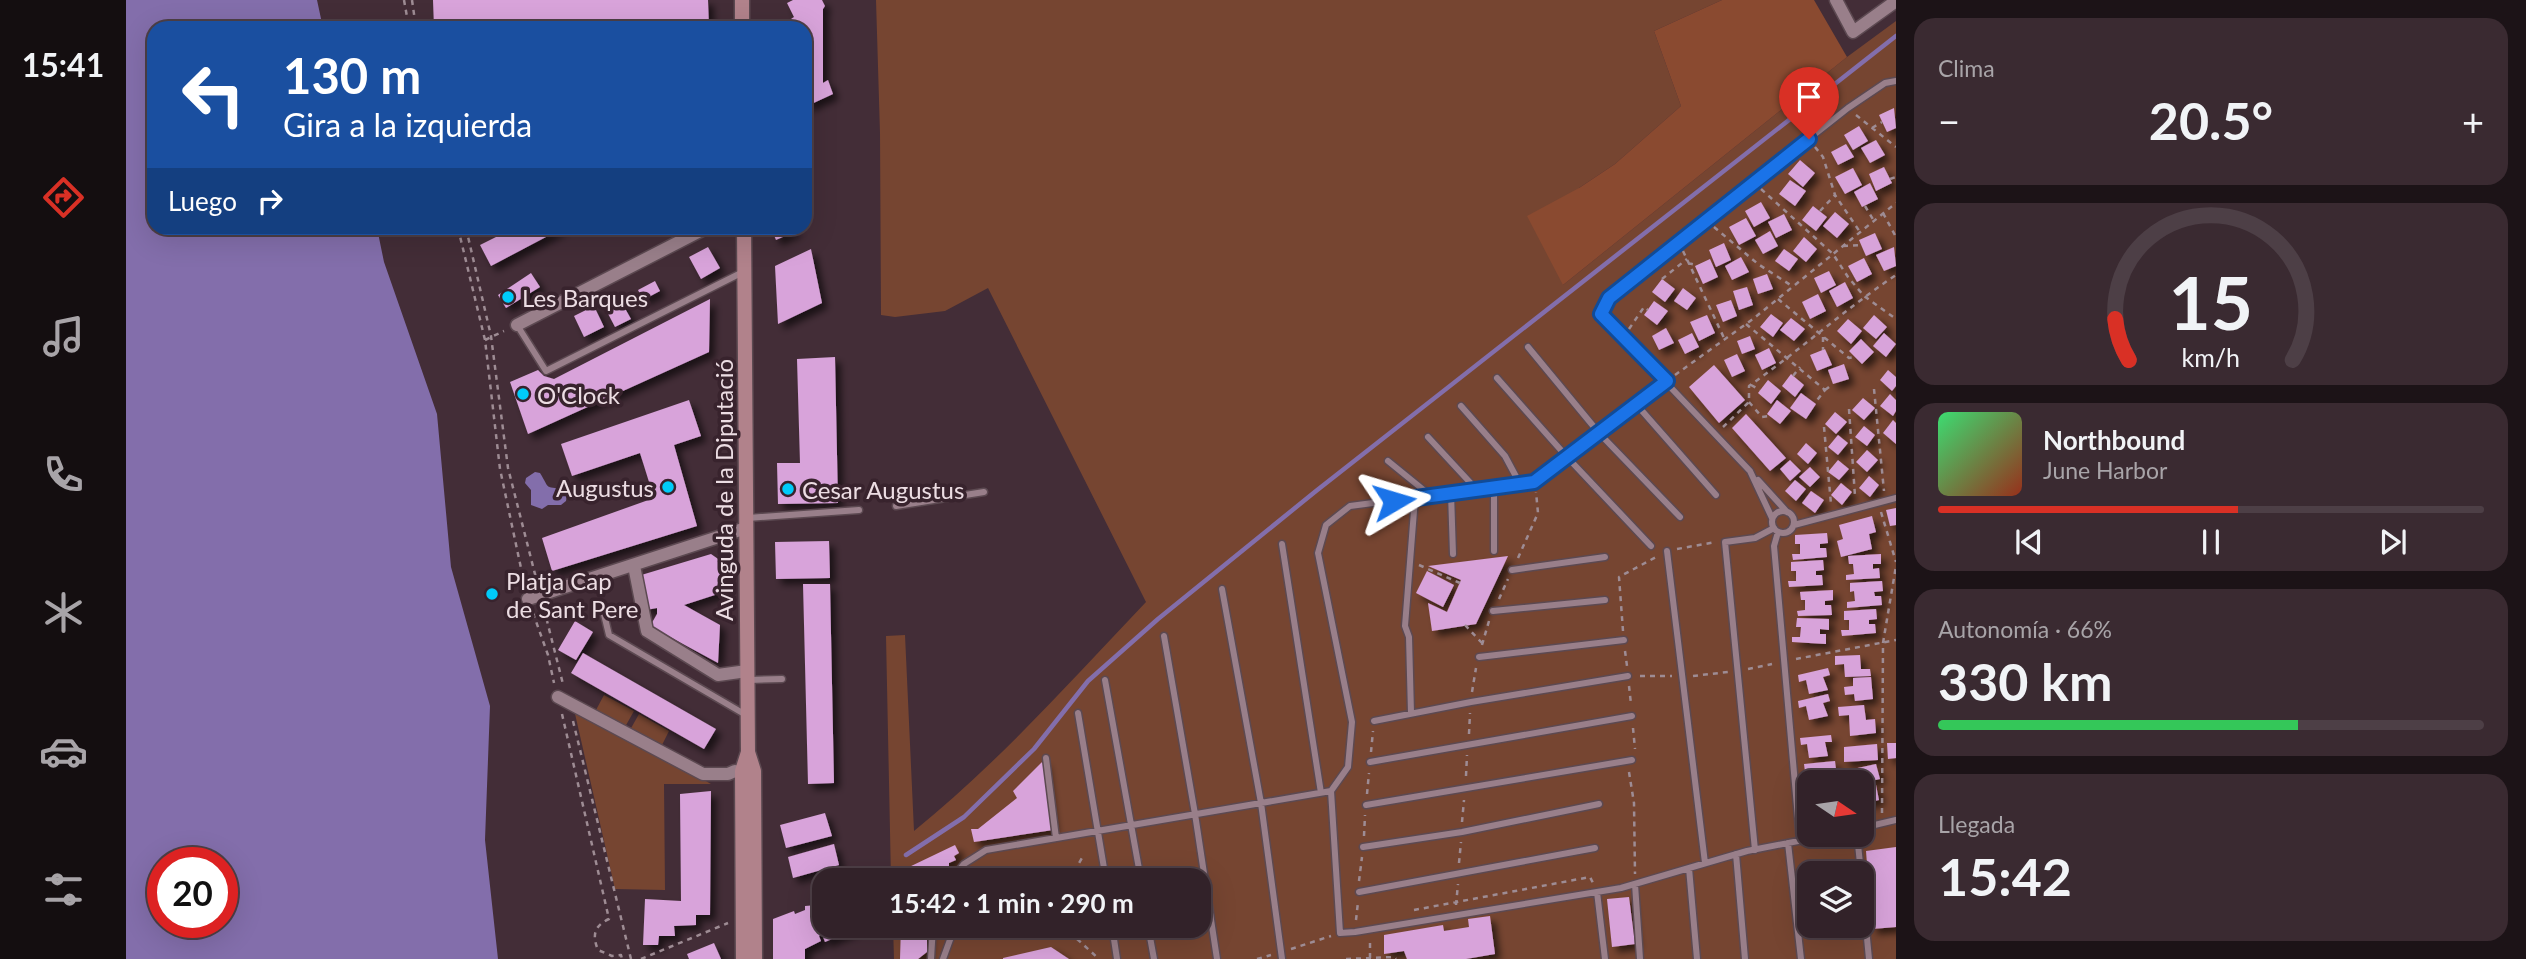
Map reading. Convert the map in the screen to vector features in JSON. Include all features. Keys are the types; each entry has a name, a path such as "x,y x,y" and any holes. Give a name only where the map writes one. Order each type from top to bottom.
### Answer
{"street":[{"path":"742,0 742,21"},
{"path":"1836,0 1853,32 1896,1"},
{"path":"517,325 692,235"},
{"name":"Avinguda de la Diputació","path":"744,235 748,752"},
{"path":"528,599 634,566 746,523"},
{"path":"634,566 647,631 718,676 747,676"},
{"path":"558,697 703,774 728,774 735,771"},
{"path":"744,959 742,771 748,752"},
{"path":"748,752 754,771 755,959"}],"lane":[{"path":"1794,525 1793,516 1601,314 1609,298 1707,219 1848,108 1885,83 1896,81"},
{"path":"517,325 546,371 744,272"},
{"path":"1528,347 1599,433 1680,517"},
{"path":"1497,378 1651,546"},
{"path":"1667,381 1534,482 1350,506 1326,525 1318,554 1352,722 1348,767 1331,791 1340,933 1597,892 1755,849 1797,842"},
{"path":"1636,404 1716,495"},
{"path":"1461,406 1505,456 1520,484"},
{"path":"1428,436 1477,489"},
{"path":"1388,461 1431,496"},
{"path":"1752,473 1776,530 1774,546 1797,805"},
{"path":"1493,551 1494,487"},
{"path":"896,506 984,492"},
{"path":"1451,493 1453,554"},
{"path":"1411,713 1409,637 1405,626 1415,498"},
{"path":"1755,849 1726,542 1755,538 1776,530 1789,532 1794,525 1896,498"},
{"path":"746,523 859,510"},
{"path":"1772,518 1777,512 1787,512"},
{"path":"1282,544 1321,793"},
{"path":"1667,551 1705,863"},
{"path":"1512,570 1605,557"},
{"path":"1222,589 1261,803 1282,956"},
{"path":"1493,611 1605,600"},
{"path":"602,606 609,635 747,716"},
{"path":"1164,636 1217,959"},
{"path":"1479,657 1624,640"},
{"path":"747,676 782,679"},
{"path":"1374,721 1628,676"},
{"path":"1105,680 1139,868"},
{"path":"1078,713 1103,868"},
{"path":"1370,762 1632,716"},
{"path":"1046,758 1056,838"},
{"path":"1366,804 1632,760"},
{"path":"961,868 985,850 1331,791"},
{"path":"1363,846 1462,832 1599,804"},
{"path":"1874,825 1896,820"},
{"path":"1788,843 1801,959"},
{"path":"1359,892 1595,848"},
{"path":"1736,854 1745,959"},
{"path":"1689,868 1697,959"},
{"path":"1634,884 1640,959"},
{"path":"1597,892 1605,959"},
{"path":"931,959 932,938"},
{"path":"943,959 950,938"},
{"path":"1114,938 1117,959"},
{"path":"1150,938 1154,959"},
{"path":"1867,938 1869,959"}],"path":[{"path":"404,0 408,21"},
{"path":"412,0 415,21"},
{"path":"1848,108 1896,147"},
{"path":"1872,128 1882,122"},
{"path":"1809,139 1823,157 1835,195 1860,232"},
{"path":"1889,179 1896,177"},
{"path":"1754,183 1833,254 1864,296 1896,319"},
{"path":"1820,211 1835,195"},
{"path":"1667,381 1746,324 1896,203"},
{"path":"1865,206 1874,221"},
{"path":"1883,213 1896,237"},
{"path":"1707,219 1758,264 1794,286"},
{"path":"1679,242 1725,340"},
{"path":"1843,246 1861,245"},
{"path":"1688,261 1696,265"},
{"path":"1662,279 1688,261"},
{"path":"1716,434 1749,402 1751,385 1821,335 1864,296 1896,275"},
{"path":"1778,299 1849,358 1855,357"},
{"path":"1623,337 1644,307 1648,310"},
{"path":"1746,324 1825,390"},
{"path":"485,340 495,335"},
{"path":"1821,335 1823,350"},
{"path":"1793,376 1800,367"},
{"path":"1815,403 1833,384"},
{"path":"1751,385 1759,390"},
{"path":"1874,389 1881,502 1896,564 1883,643 1882,823"},
{"path":"1749,402 1762,417 1769,416"},
{"path":"1849,409 1856,508"},
{"path":"1824,427 1831,514"},
{"path":"1634,884 1634,803 1628,771 1635,747 1619,577 1667,551 1726,542"},
{"path":"1410,561 1460,583"},
{"path":"1465,625 1482,643"},
{"path":"1628,676 1684,677 1738,671 1896,640"},
{"path":"1355,932 1374,721"},
{"path":"1076,868 1082,858"},
{"path":"1406,911 1590,877 1597,892"},
{"path":"641,959 744,917"},
{"path":"1370,930 1370,959"},
{"path":"1282,956 1340,933"},
{"path":"1076,938 1099,959"},
{"path":"1346,959 1396,959"}],"shaded area":[{"path":"126,0 317,0 322,21 147,21 147,235 378,235 384,262 437,414 451,567 490,706 485,840 498,959 126,959"},
{"path":"876,0 1722,0 1654,31 1681,106 1615,164 1579,188 1563,285 1847,57 1896,21 1896,959 894,959 893,938 1211,938 1211,868 891,868 886,636 905,635 914,831 1005,749 1146,602 988,288 945,311 895,317 881,315"},
{"path":"1722,0 1814,0 1847,57 1563,285 1527,216 1579,188 1615,164 1681,106 1654,31"},
{"path":"535,472 540,473 548,486 564,490 567,494 566,501 561,505 548,505 542,509 531,505 531,490 525,483 526,478"},
{"path":"604,695 634,711 625,727 596,710"},
{"path":"573,705 711,784 664,784 665,890 615,889"},
{"path":"639,714 669,731 661,747 630,730"}],"building":[{"path":"433,0 708,0 709,21 434,21"},
{"path":"793,0 822,0 825,6 823,83 828,80 833,94 812,104 812,21 788,21 794,17 787,3"},
{"path":"1894,108 1896,128 1887,132 1879,115"},
{"path":"1859,126 1868,141 1853,150 1844,135"},
{"path":"1876,140 1885,155 1870,163 1861,148"},
{"path":"1846,144 1854,157 1838,165 1831,152"},
{"path":"1800,160 1815,173 1803,187 1788,174"},
{"path":"1884,167 1892,183 1876,191 1869,174"},
{"path":"1853,168 1862,185 1845,194 1835,177"},
{"path":"1790,180 1806,191 1795,206 1779,194"},
{"path":"1870,183 1878,199 1862,207 1854,192"},
{"path":"1761,202 1770,218 1754,227 1745,211"},
{"path":"1813,206 1827,217 1816,231 1802,220"},
{"path":"1835,212 1849,224 1837,238 1823,226"},
{"path":"1784,214 1792,230 1776,238 1768,222"},
{"path":"1746,218 1756,236 1739,245 1729,227"},
{"path":"1770,231 1778,246 1763,254 1755,240"},
{"path":"1875,233 1882,249 1866,256 1859,240"},
{"path":"500,235 550,235 491,266 480,245"},
{"path":"774,235 787,235 776,240"},
{"path":"1804,237 1817,249 1806,262 1793,251"},
{"path":"1724,243 1731,260 1716,267 1709,250"},
{"path":"708,247 720,268 701,279 689,257"},
{"path":"1894,247 1896,266 1884,271 1876,255"},
{"path":"811,249 822,303 778,324 775,266"},
{"path":"1784,249 1798,259 1789,271 1775,261"},
{"path":"1741,257 1749,272 1732,280 1725,266"},
{"path":"1864,258 1872,274 1857,282 1848,266"},
{"path":"1710,259 1718,277 1703,284 1695,266"},
{"path":"1829,271 1836,285 1821,293 1814,278"},
{"path":"531,273 540,287 506,308 498,295"},
{"path":"1767,274 1773,289 1758,294 1753,279"},
{"path":"1662,279 1675,289 1665,302 1652,292"},
{"path":"655,281 660,291 643,300 638,290"},
{"path":"1845,282 1853,298 1837,307 1829,291"},
{"path":"1747,287 1753,305 1739,310 1733,291"},
{"path":"1683,288 1696,298 1687,310 1674,301"},
{"path":"1818,294 1826,311 1810,319 1802,302"},
{"path":"618,296 631,319 615,327 603,304"},
{"path":"710,299 709,352 528,434 510,382 538,370 544,376 554,379"},
{"path":"1731,300 1737,316 1723,322 1716,305"},
{"path":"1654,301 1668,311 1657,325 1644,315"},
{"path":"594,306 604,327 584,337 574,316"},
{"path":"1771,314 1783,323 1773,337 1760,327"},
{"path":"1707,315 1715,333 1699,341 1690,322"},
{"path":"1874,315 1887,327 1876,339 1863,328"},
{"path":"1791,318 1805,329 1794,341 1780,330"},
{"path":"1848,319 1862,331 1851,344 1837,331"},
{"path":"1666,328 1674,343 1659,350 1652,336"},
{"path":"1692,333 1699,347 1685,354 1678,340"},
{"path":"1884,333 1896,344 1886,357 1873,346"},
{"path":"1750,336 1755,349 1742,354 1737,341"},
{"path":"1861,339 1874,352 1862,364 1849,351"},
{"path":"1769,348 1776,363 1762,370 1755,355"},
{"path":"1825,349 1832,365 1817,371 1810,355"},
{"path":"1737,354 1745,371 1732,377 1724,360"},
{"path":"835,357 838,503 778,504 777,463 800,463 797,359"},
{"path":"1844,364 1849,379 1833,384 1828,370"},
{"path":"1714,365 1745,400 1719,423 1689,387"},
{"path":"1888,370 1896,377 1896,386 1892,391 1880,380"},
{"path":"1791,374 1804,385 1795,397 1782,386"},
{"path":"1768,380 1781,391 1771,404 1758,393"},
{"path":"1801,393 1816,404 1806,419 1790,408"},
{"path":"1890,394 1896,400 1893,416 1880,406"},
{"path":"1863,398 1875,408 1864,420 1852,410"},
{"name":"Augustus","path":"689,400 701,436 674,445 697,526 552,571 542,538 654,498 640,453 572,476 561,444"},
{"path":"1777,400 1791,411 1780,424 1767,414"},
{"path":"1835,412 1847,422 1836,434 1825,424"},
{"path":"1746,414 1786,458 1770,471 1732,428"},
{"path":"1893,420 1896,423 1896,444 1883,433"},
{"path":"1864,426 1875,435 1867,446 1855,437"},
{"path":"1838,435 1848,443 1838,455 1828,447"},
{"path":"1806,443 1817,453 1808,464 1797,454"},
{"path":"1867,450 1878,460 1867,472 1856,462"},
{"path":"1790,460 1801,471 1790,481 1780,469"},
{"path":"1838,460 1849,469 1839,480 1828,472"},
{"path":"1810,467 1820,477 1810,487 1799,477"},
{"path":"1869,476 1879,485 1870,497 1859,488"},
{"path":"1795,480 1806,489 1796,501 1785,491"},
{"path":"1841,483 1852,492 1842,505 1831,495"},
{"path":"1811,491 1824,500 1815,513 1802,503"},
{"path":"1896,508 1896,525 1890,526 1886,510"},
{"path":"1872,516 1876,532 1869,534 1872,549 1841,557 1837,541 1843,539 1839,525"},
{"path":"1827,533 1828,543 1820,544 1820,548 1826,548 1827,557 1793,560 1792,554 1800,554 1800,544 1795,544 1795,535"},
{"path":"829,541 830,578 776,579 775,542"},
{"path":"711,554 721,561 721,593 684,605 720,625 718,663 650,626 657,614 657,608 646,610 638,576"},
{"path":"1881,554 1881,564 1873,564 1873,569 1879,568 1880,578 1846,580 1846,575 1854,574 1853,564 1849,564 1848,556"},
{"path":"1508,556 1476,624 1432,631 1428,603 1447,612 1461,580 1428,566"},
{"path":"1823,560 1824,570 1816,571 1816,575 1822,575 1823,585 1789,587 1788,581 1796,581 1796,571 1791,571 1791,562"},
{"path":"1427,571 1454,585 1443,607 1416,593"},
{"path":"1882,581 1883,591 1874,592 1875,596 1881,596 1882,605 1847,608 1847,602 1855,601 1854,591 1850,592 1850,583"},
{"path":"803,584 830,584 834,783 808,784"},
{"path":"1833,590 1833,600 1825,601 1825,605 1831,605 1832,615 1798,616 1797,611 1805,610 1805,600 1801,600 1800,592"},
{"path":"1876,609 1877,619 1869,620 1869,624 1875,624 1876,633 1842,636 1841,630 1849,630 1849,620 1844,620 1844,611"},
{"path":"1797,618 1829,619 1829,630 1820,629 1820,634 1826,634 1826,644 1792,642 1792,637 1800,637 1801,627 1796,627"},
{"path":"575,621 593,632 576,660 558,650"},
{"path":"583,653 716,729 704,749 571,673"},
{"path":"1860,655 1861,669 1870,669 1871,676 1845,677 1844,664 1835,665 1835,656"},
{"path":"1828,668 1830,675 1823,677 1828,690 1809,694 1806,680 1799,682 1798,675"},
{"path":"1871,677 1873,699 1855,701 1854,694 1845,695 1844,687 1853,686 1853,678"},
{"path":"1828,694 1830,701 1823,703 1828,716 1809,720 1806,706 1799,708 1798,701"},
{"path":"1864,705 1866,720 1875,719 1876,733 1850,736 1849,715 1839,716 1838,707"},
{"path":"1831,735 1832,742 1825,742 1828,756 1809,758 1807,744 1801,745 1800,738"},
{"path":"1887,743 1896,743 1896,758 1888,759"},
{"path":"1877,744 1878,760 1844,762 1844,747"},
{"path":"1044,760 1053,830 974,842 971,829 978,829 1017,798 1013,791"},
{"path":"1835,761 1836,769 1805,770 1804,764"},
{"path":"1876,764 1880,779 1874,780 1874,770 1849,770"},
{"path":"1874,785 1879,800 1874,801"},
{"path":"711,791 710,915 696,915 696,925 674,926 675,936 659,936 658,945 643,945 645,899 681,901 680,794"},
{"path":"825,813 832,836 786,848 780,825"},
{"path":"834,844 839,865 812,868 812,873 793,878 788,857"},
{"path":"955,845 959,853 954,856 956,860 949,863 949,868 907,868"},
{"path":"1896,847 1896,927 1874,929 1874,861 1867,861 1866,851"},
{"path":"1629,897 1635,944 1612,947 1607,899"},
{"path":"812,905 812,938 820,938 821,941 805,949 805,959 773,959 773,919 805,910 805,906"},
{"path":"1490,916 1495,954 1466,959 1407,959 1404,951 1384,954 1384,935 1443,925 1444,931 1469,927 1468,919"},
{"path":"901,938 927,938 927,952 918,959 900,959"},
{"path":"714,943 721,959 689,959 687,954"},
{"path":"1051,947 1069,959 1003,959 1003,958"}],"waterway":[{"path":"906,855 964,817 1034,749 1088,681 1158,619 1316,491 1896,36"}],"place":[{"name":"Les Barques","path":"508,297"},
{"name":"O'Clock","path":"523,394"},
{"name":"Augustus","path":"668,487"},
{"name":"Cesar Augustus","path":"788,489"},
{"name":"Platja Cap de Sant Pere","path":"492,594"}],"route":[{"path":"1394,501 1534,482 1667,381 1601,314 1609,298 1809,139"}]}
